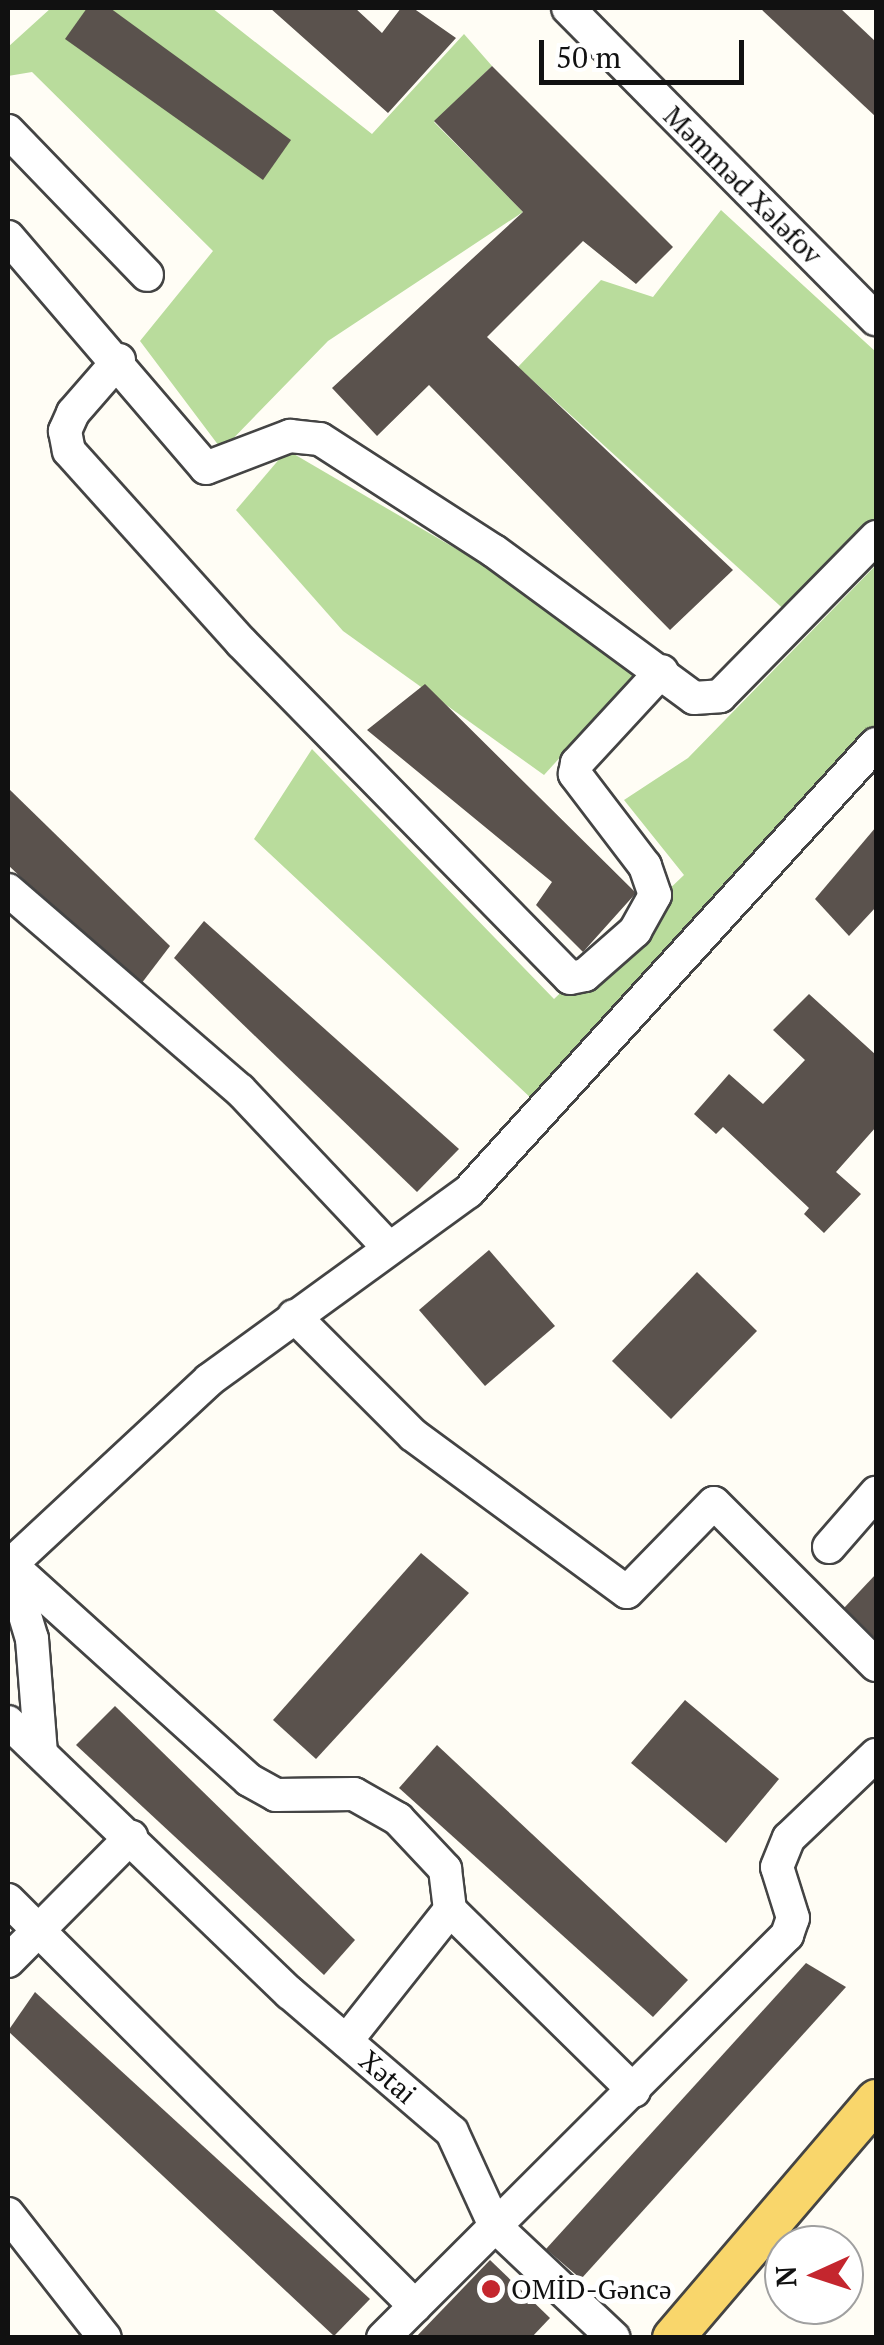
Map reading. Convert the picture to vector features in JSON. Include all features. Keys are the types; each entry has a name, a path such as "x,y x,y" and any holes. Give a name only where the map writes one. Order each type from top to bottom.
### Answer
{"main road":[{"path":"673,2338 876,2100"}],"street":[{"name":"Məmməd Xələfov","path":"568,8 876,320"},
{"path":"8,131 147,275"},
{"path":"8,238 119,360 206,468 309,434 494,550 694,698 720,696 876,537"},
{"path":"119,360 73,413 65,432 69,451 255,657 570,978 585,975 635,930 655,896 646,866 575,774 576,763 662,672"},
{"path":"9,1565 208,1380 468,1192 876,744"},
{"path":"8,890 240,1090 390,1248"},
{"path":"294,1316 413,1435 627,1592 714,1503 876,1665"},
{"path":"829,1547 876,1493"},
{"path":"9,1565 32,1640 41,1753"},
{"path":"9,1565 265,1790 354,1794 398,1819 445,1868 450,1910 634,2091"},
{"name":"Xətai","path":"8,1722 346,2041 452,2132 495,2226 614,2338"},
{"path":"383,2338 787,1934 793,1918 778,1867 789,1838 876,1756"},
{"path":"8,1960 132,1837"},
{"path":"8,1900 415,2306"},
{"path":"346,2041 450,1910"},
{"path":"8,2214 104,2338"}],"green space":[{"path":"51,8 212,8 372,134 464,34 492,66 434,122 523,212 328,341 222,450 140,341 213,251 32,72 8,76 8,47"},
{"path":"721,210 876,352 876,526 790,615 518,367 601,280 653,297"},
{"path":"287,450 648,661 544,775 343,631 236,510"},
{"path":"876,565 876,729 533,1100 254,839 312,749 554,999 684,875 624,800 688,758"}],"building":[{"path":"87,8 110,8 291,140 263,180 65,39"},
{"path":"270,8 355,8 382,33 401,8 413,8 456,38 388,113"},
{"path":"760,8 840,8 876,42 876,117"},
{"path":"492,66 673,247 636,284 583,241 487,337 733,570 670,630 429,385 377,436 332,388 523,212 434,121"},
{"path":"425,684 636,893 583,952 536,905 552,882 367,730"},
{"path":"8,788 170,946 138,988 8,865"},
{"path":"876,827 876,907 849,936 815,899"},
{"path":"204,921 459,1149 417,1192 174,958"},
{"path":"809,994 876,1055 876,1127 836,1172 861,1194 824,1233 804,1214 809,1208 723,1127 716,1134 694,1114 729,1074 763,1104 805,1060 773,1030"},
{"path":"489,1250 555,1326 485,1386 419,1310"},
{"path":"697,1272 757,1331 671,1419 612,1361"},
{"path":"421,1553 469,1593 316,1759 273,1720"},
{"path":"876,1574 876,1639 844,1608"},
{"path":"685,1700 779,1779 726,1843 631,1763"},
{"path":"115,1706 355,1940 324,1975 76,1745"},
{"path":"437,1745 688,1980 653,2017 399,1788"},
{"path":"806,1963 846,1987 581,2279 546,2249"},
{"path":"35,1992 370,2299 334,2336 8,2031"},
{"name":"OMİD-Gəncə","path":"490,2260 550,2318 531,2338 415,2338"}],"place":[{"name":"OMİD-Gəncə","path":"491,2289"}]}
